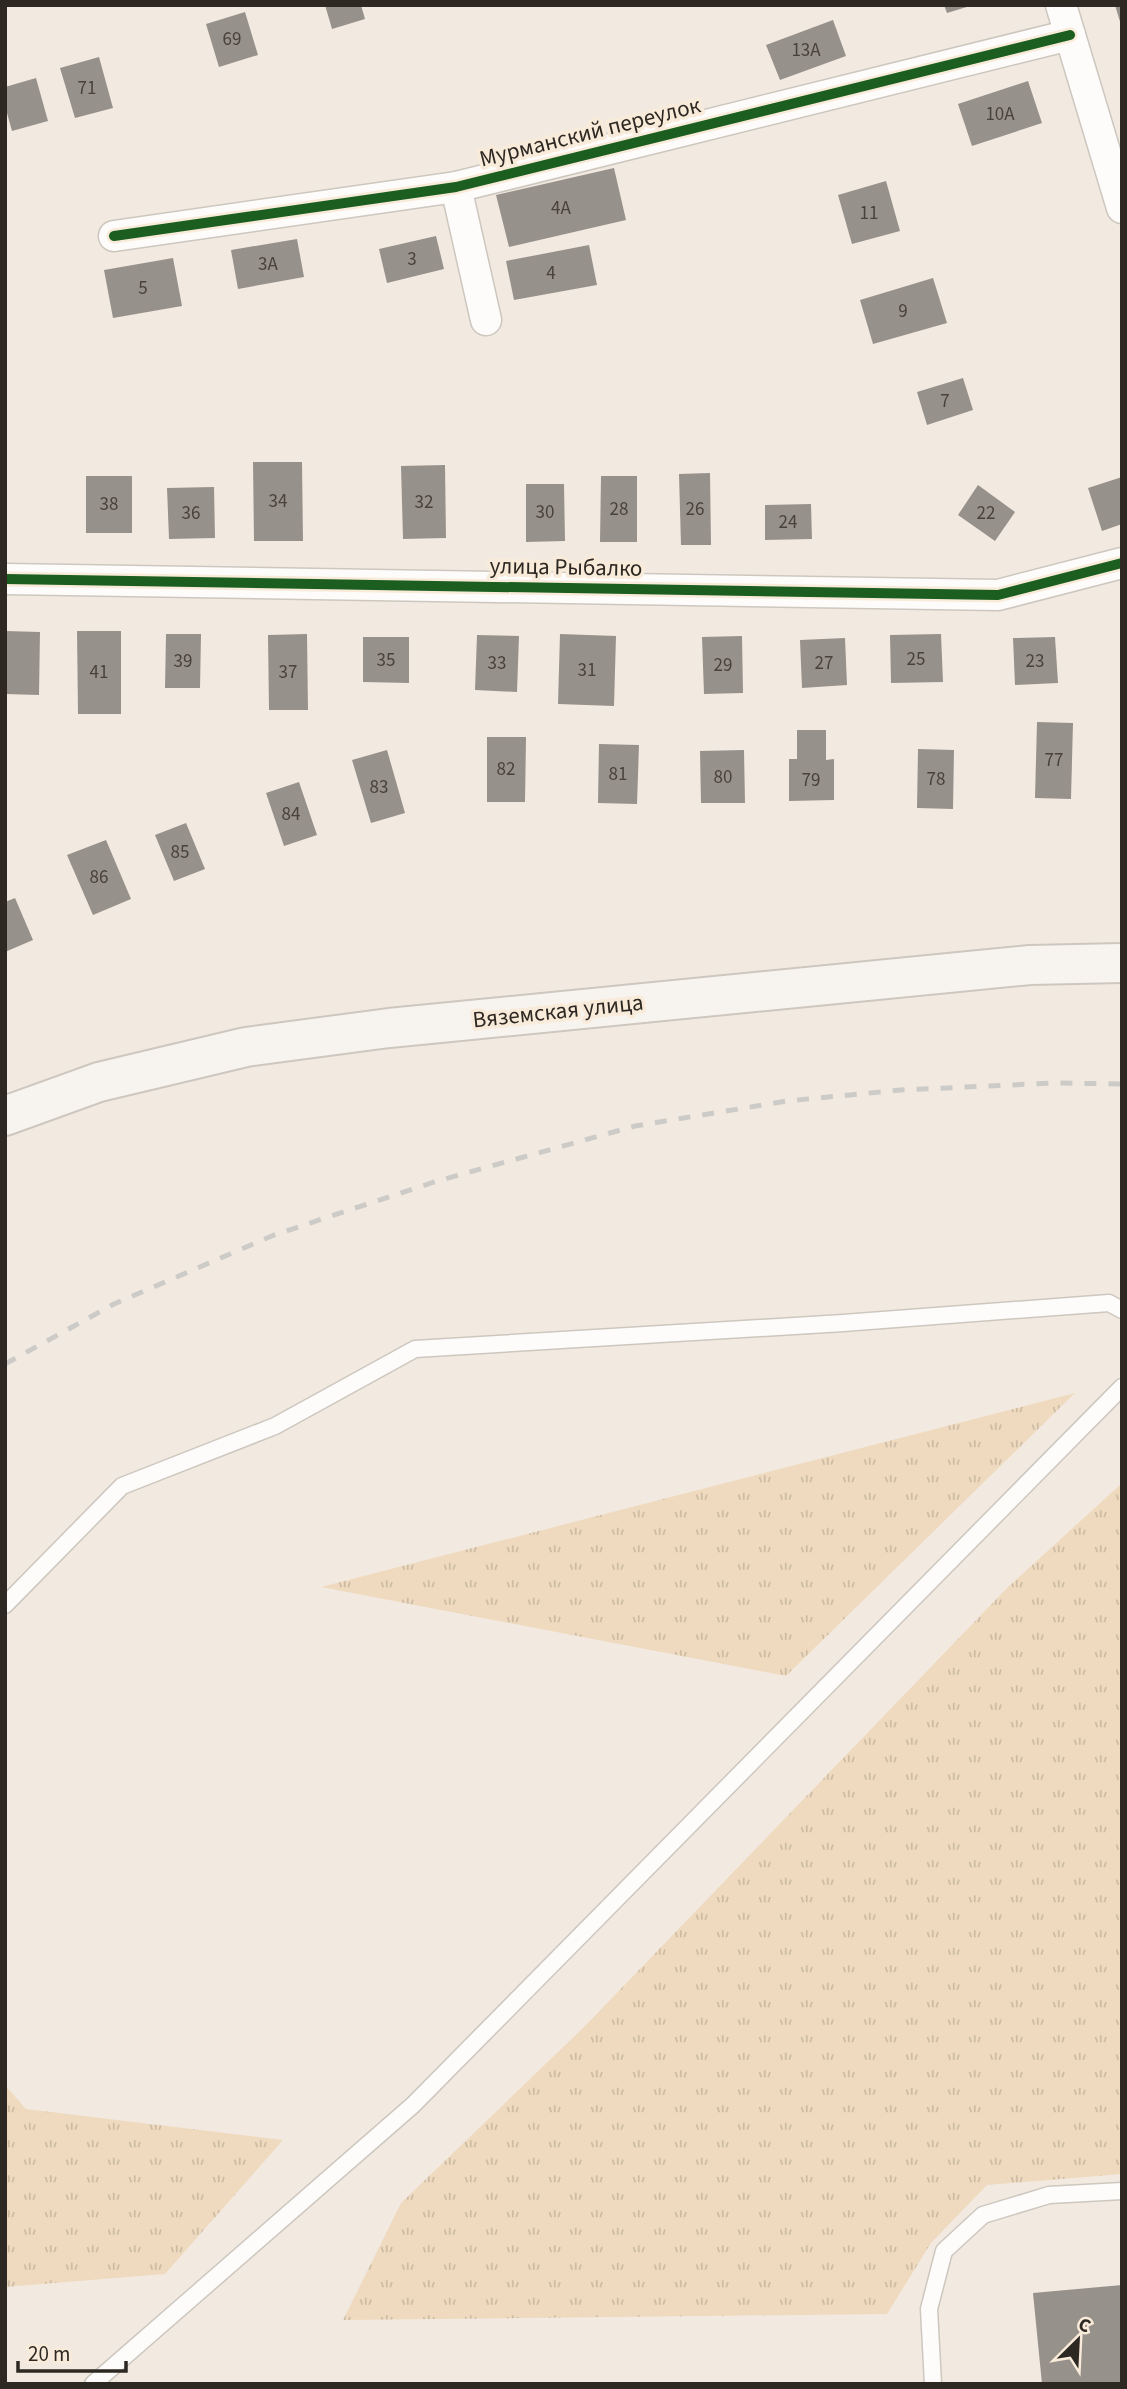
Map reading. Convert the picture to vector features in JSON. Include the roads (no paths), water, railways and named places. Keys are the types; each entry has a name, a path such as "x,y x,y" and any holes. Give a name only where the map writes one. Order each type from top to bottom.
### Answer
{"main road":[{"name":"Вяземская улица","path":"5,1116 99,1082 246,1047 389,1027 1017,966 1122,963"}],"street":[{"path":"1061,5 1122,208"},
{"name":"Мурманский переулок","path":"114,236 456,187 1070,35"},
{"name":"Мурманский переулок","path":"456,187 486,320"},
{"name":"улица Рыбалко","path":"5,579 998,595 1122,564"}],"lane":[{"path":"5,1605 122,1486 275,1426 415,1349 843,1323 1109,1303 1122,1310"},
{"path":"93,2384 413,2105 1122,1387"},
{"path":"933,2384 929,2309 944,2251 983,2215 1049,2194 1122,2191"}],"railway":[{"path":"5,1364 114,1304 274,1235 434,1182 635,1126 787,1101 901,1090 1054,1083 1122,1084"}]}
